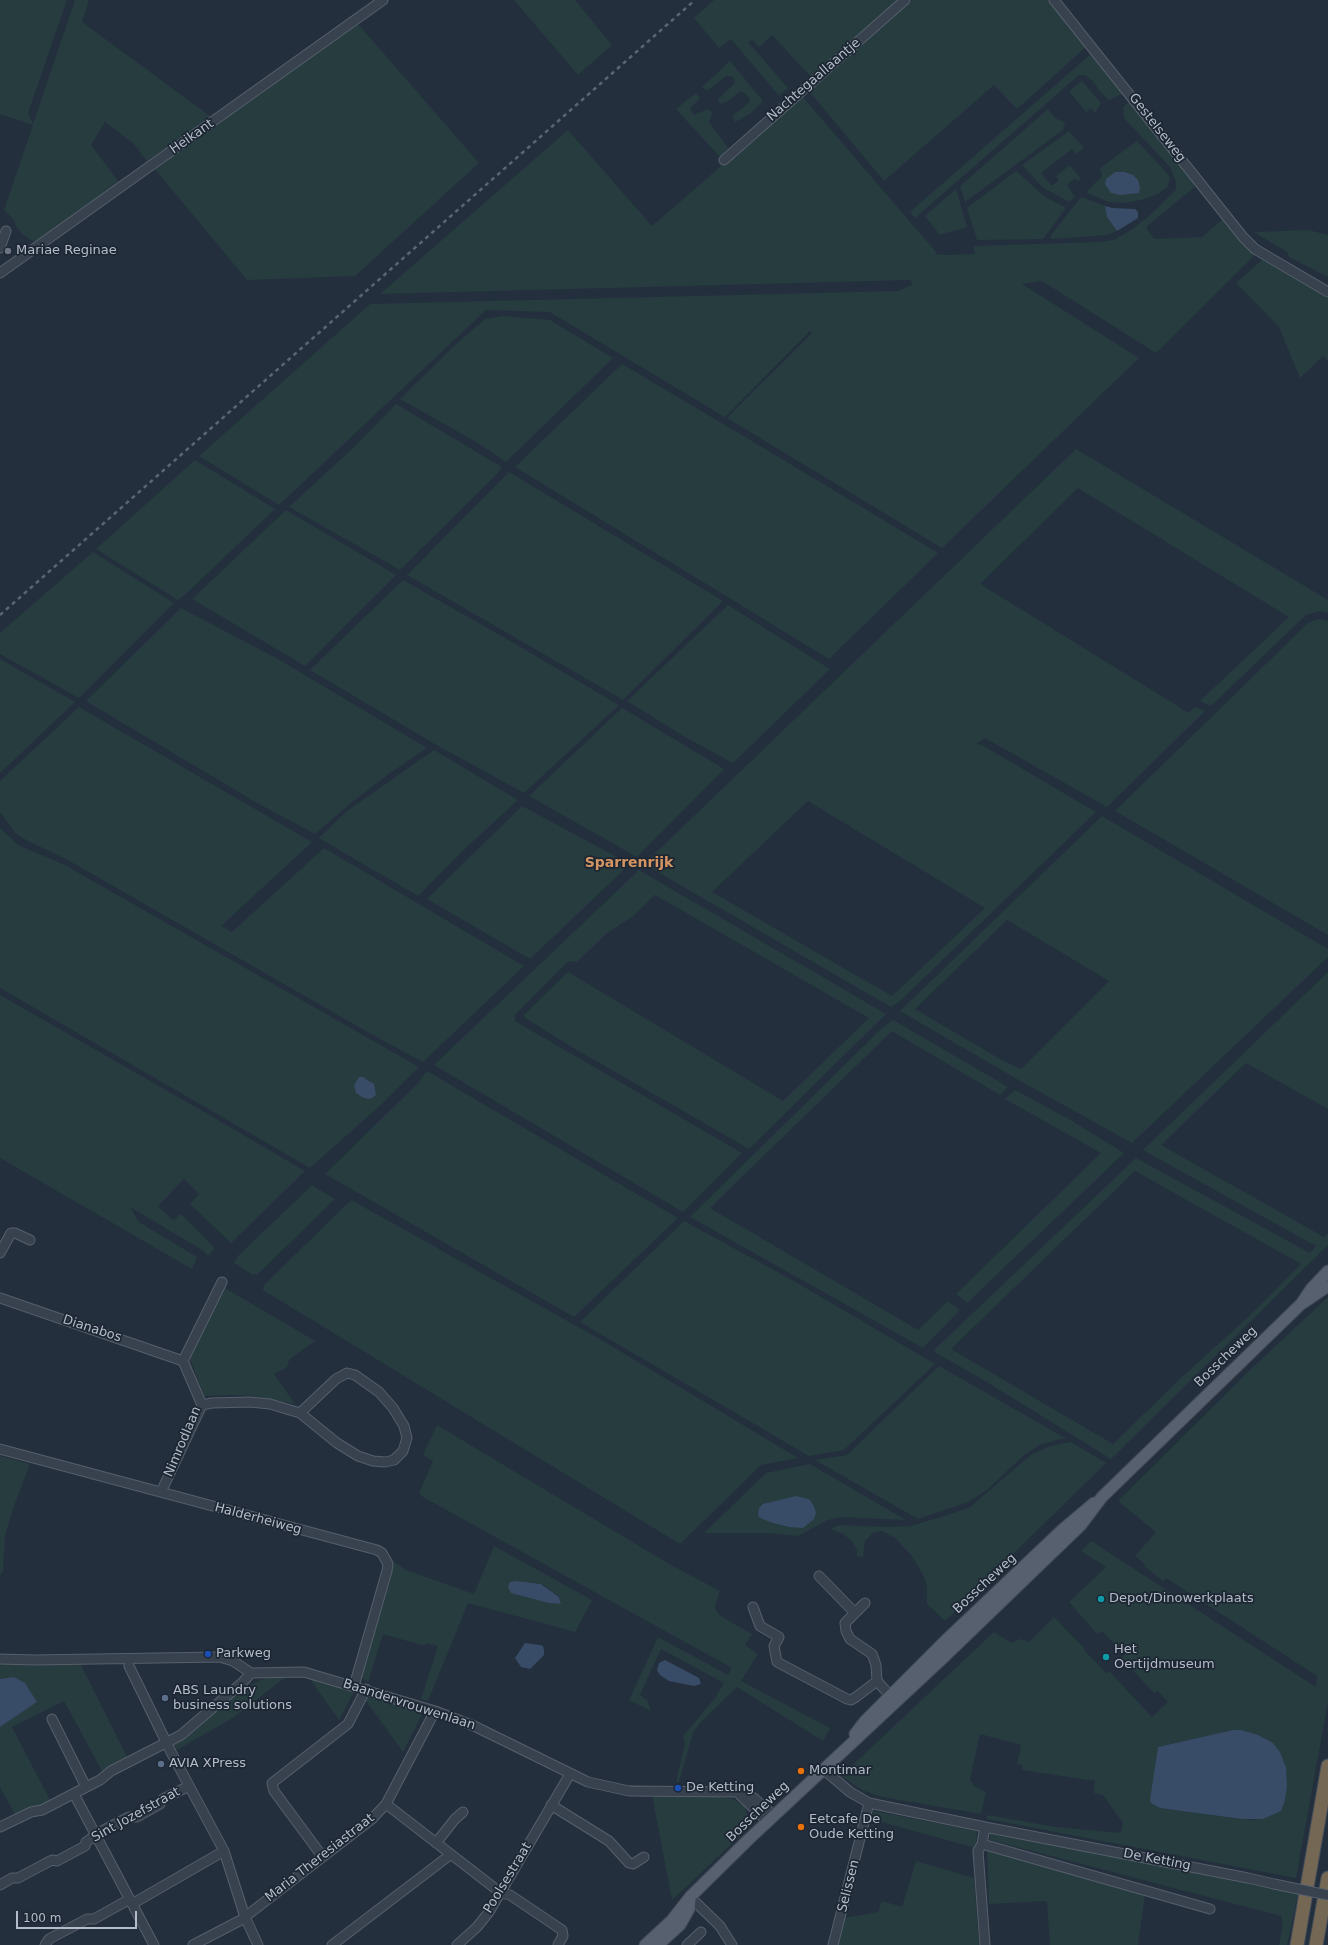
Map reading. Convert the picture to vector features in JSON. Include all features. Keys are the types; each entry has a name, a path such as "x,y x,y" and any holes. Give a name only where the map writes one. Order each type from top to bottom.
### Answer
{"highway":[{"path":"1297,1945 1328,1766"},
{"path":"1316,1945 1328,1878"}],"main road":[{"name":"Bosscheweg","path":"1301,1304 1311,1289 1328,1271"},
{"name":"Bosscheweg","path":"645,1945 672,1920 690,1897 846,1748 865,1721 943,1658 1081,1525 1102,1498 1301,1304 1328,1286"},
{"path":"658,1945 680,1924 689,1908 690,1897"}],"street":[{"name":"Heikant","path":"0,273 383,0"},
{"name":"Nachtegaallaantje","path":"724,160 905,0"},
{"name":"Gestelseweg","path":"1054,0 1243,237 1261,253 1328,292"},
{"path":"0,248 6,231"},
{"path":"0,1253 11,1233 15,1233 30,1240"},
{"path":"183,1361 222,1282"},
{"name":"Dianabos","path":"0,1298 183,1361"},
{"name":"Nimrodlaan","path":"161,1492 202,1405 183,1361"},
{"path":"202,1405 212,1403 250,1402 270,1404 300,1413 337,1443 358,1456 373,1461 385,1462 394,1460 403,1451 407,1438 404,1426 393,1408 379,1392 355,1375 347,1373 341,1375 300,1413"},
{"name":"Halderheiweg","path":"0,1449 377,1550 382,1553 388,1564 387,1571 354,1686"},
{"path":"819,1576 855,1613"},
{"path":"865,1603 845,1623 846,1631 850,1639 872,1654 876,1665 877,1680 893,1699"},
{"path":"753,1607 760,1626 779,1637 774,1646 777,1662 847,1699 852,1700 877,1680"},
{"path":"0,1659 34,1660 220,1657 233,1661 251,1673 243,1682 181,1735 111,1771 100,1780 74,1794 42,1810 30,1812 0,1827"},
{"path":"129,1666 189,1786 224,1851 246,1917 258,1945"},
{"name":"Baandervrouwenlaan","path":"251,1673 304,1672 435,1710 490,1733 588,1782 629,1791 736,1792 754,1798 771,1819"},
{"path":"322,1856 274,1791 272,1783 348,1724 366,1689"},
{"name":"Maria Theresiastraat","path":"193,1945 246,1917 322,1856 363,1827 386,1804 435,1710"},
{"path":"52,1719 86,1787"},
{"name":"De Ketting","path":"823,1769 850,1792 869,1803 1328,1895"},
{"name":"Poolsestraat","path":"457,1945 476,1927 501,1893 570,1774"},
{"name":"Sint Jozefstraat","path":"0,1885 12,1878 18,1878 52,1860 57,1861 85,1846 86,1842 102,1830 129,1817 137,1817 143,1814 160,1804 163,1799 189,1786"},
{"path":"74,1794 154,1945"},
{"name":"Selissen","path":"833,1945 869,1803"},
{"path":"386,1804 501,1893 510,1895 562,1930 563,1936 558,1945"},
{"path":"551,1805 609,1841 629,1863 633,1864 644,1857"},
{"path":"436,1843 455,1819 463,1812"},
{"path":"985,1827 982,1844 978,1851 985,1945"},
{"path":"982,1844 1210,1909"},
{"path":"45,1945 49,1939 87,1919 94,1919 131,1902 224,1851"},
{"path":"332,1945 450,1855"},
{"path":"690,1897 720,1926 732,1945"},
{"path":"687,1945 701,1932"}],"green space":[{"path":"0,0 67,0 28,113 33,124 75,0 89,0 82,22 210,116 147,161 133,143 105,122 91,145 119,182 34,242 21,233 14,220 4,210 33,125 0,114"},
{"path":"514,0 575,0 612,45 578,75"},
{"path":"714,0 899,0 811,77 772,35 759,47 752,40 748,42 788,88 779,96 731,39 719,48 694,18"},
{"path":"912,0 1050,0 1087,46 1017,109 994,85 884,181 809,91"},
{"path":"358,24 479,163 355,276 247,280 154,168"},
{"path":"1092,53 1124,93 1109,100 1100,92 1093,81 1085,75 1079,75 915,218 910,212"},
{"path":"730,61 763,101 750,114 735,122 732,116 750,102 748,96 741,91 727,102 720,104 718,99 735,83 733,77 726,76 707,91 702,87"},
{"path":"1082,81 1101,103 1095,113 1091,108 1086,112 1069,91"},
{"path":"696,93 700,98 690,109 694,115 708,109 711,111 712,114 709,122 729,149 720,157 676,109"},
{"path":"802,96 936,252 935,254 947,255 975,254 973,246 1099,242 1114,240 1131,230 1149,216 1176,190 1176,182 1170,167 1124,118 1123,108 1130,100 1197,185 1146,227 1154,239 1202,237 1224,218 1254,254 1253,257 1156,353 1042,281 1022,284 1139,358 942,548 727,418 812,333 810,331 725,417 550,312 486,310 279,505 199,456 370,304 898,291 912,285 911,280 380,294 568,130 652,226"},
{"path":"1048,109 1055,118 1065,123 1063,130 965,202 960,186"},
{"path":"1069,131 1084,148 1076,154 1072,149 1041,173 1052,186 1059,180 1056,176 1070,165 1081,179 1078,181 1075,178 1067,185 1075,197 1069,202 1042,187 1022,165"},
{"path":"1137,141 1167,173 1170,178 1167,187 1158,194 1141,200 1123,203 1109,202 1087,193 1088,190 1102,176 1100,168"},
{"path":"1016,171 1044,196 1066,208 1043,239 977,240 967,208"},
{"path":"956,189 967,227 940,235 925,216"},
{"path":"1081,197 1105,206 1107,217 1117,231 1108,235 1051,239 1051,235"},
{"path":"1308,230 1328,235 1328,277 1289,257 1287,252 1254,232"},
{"path":"1263,259 1328,298 1328,361 1323,356 1300,378 1279,327 1236,283"},
{"path":"503,316 550,320 613,358 506,462 478,443 400,399 454,346 485,319"},
{"path":"622,364 938,553 829,659 515,467"},
{"path":"396,404 502,467 497,474 400,570 289,507 352,449"},
{"path":"1076,449 1328,600 1328,613 1320,611 1306,615 1211,706 1200,701 1289,617 1078,488 980,584 1189,713 1195,707 1205,711 1107,807 985,738 976,744 982,745 1096,812 900,1001 891,1007 644,864","holes":["808,801 985,908 892,996 712,892"]},
{"path":"195,460 275,509 178,600 96,549"},
{"path":"509,472 723,601 623,700 407,575"},
{"path":"286,510 396,575 305,666 192,599"},
{"path":"93,552 174,603 79,698 0,654 0,633"},
{"path":"403,580 619,705 524,793 433,743 310,670"},
{"path":"728,605 830,669 733,763 685,737 627,701"},
{"path":"181,608 278,659 427,748 393,771 352,802 315,834 257,803 86,701"},
{"path":"1318,619 1328,621 1328,935 1115,811 1308,623"},
{"path":"0,659 75,702 0,773"},
{"path":"79,707 312,842 221,926 232,932 324,848 524,966 423,1062 371,1034 66,859 26,840 15,833 0,812 0,781"},
{"path":"622,708 724,769 637,857 529,796"},
{"path":"434,750 518,800 470,844 418,896 319,838 347,811"},
{"path":"522,806 630,864 530,959 427,899"},
{"path":"1102,816 1328,949 1328,957 1132,1143 1015,1078 900,1011","holes":["1007,920 1109,981 1021,1069 1000,1059 915,1009"]},
{"path":"0,828 18,845 63,864 419,1067 383,1103 310,1168 0,988","holes":["359,1077 371,1081 368,1099 356,1093"]},
{"path":"639,870 886,1014 749,1149 572,1047 525,1018 524,1015 568,972 783,1101 869,1018 655,895 632,917 607,933 577,962 570,961 566,963 515,1015 515,1021 742,1153 683,1212 434,1065"},
{"path":"1328,972 1328,1109 1246,1063 1161,1145 1324,1237 1328,1233 1328,1245 1111,1459 982,1379 936,1353 934,1350 1136,1158 1310,1253 1316,1246 1143,1150","holes":["1135,1171 1301,1264 1247,1318 1182,1377 1113,1444 951,1349"]},
{"path":"0,995 305,1171 231,1243 190,1204 199,1194 184,1179 158,1206 173,1220 181,1214 213,1246 214,1249 208,1256 204,1251 130,1207 139,1222 197,1257 192,1269 0,1158"},
{"path":"893,1020 1008,1087 1000,1095 892,1031 710,1208 918,1330 948,1301 960,1310 923,1348 690,1217 880,1030"},
{"path":"427,1071 678,1218 574,1317 325,1174 418,1083"},
{"path":"1015,1090 1069,1119 1124,1153 967,1303 956,1294 1101,1153 1005,1099"},
{"path":"312,1185 335,1199 258,1274 253,1275 234,1263 238,1256"},
{"path":"350,1201 353,1201 598,1338 798,1458 761,1465 680,1544 263,1290 264,1285"},
{"path":"684,1221 794,1281 935,1364 844,1450 809,1456 580,1322"},
{"path":"223,1287 315,1341 289,1360 287,1367 274,1374 295,1404 255,1396 204,1396 189,1356"},
{"path":"1328,1297 1328,1702 1296,1878 987,1819 987,1815 1056,1827 1121,1833 1123,1823 1103,1795 1094,1793 1095,1781 1022,1770 1023,1765 1017,1764 1021,1745 980,1734 970,1779 974,1786 986,1792 981,1814 882,1797 862,1790 841,1776 994,1632 1011,1643 1020,1639 1029,1642 1054,1617 1106,1673 1110,1672 1152,1717 1168,1702 1158,1691 1154,1693 1121,1658 1125,1655 1102,1631 1097,1634 1069,1602 1106,1567 1081,1551 1091,1541 1316,1687 1317,1676 1166,1578 1163,1581 1144,1566 1145,1564 1135,1556 1156,1532 1118,1501 1251,1369","holes":["1233,1730 1280,1752 1286,1767 1287,1786 1285,1800 1254,1820 1160,1808 1155,1769 1158,1747"]},
{"path":"939,1366 1065,1438 1041,1444 1024,1455 987,1490 968,1502 918,1519 815,1460 847,1455"},
{"path":"437,1425 671,1565 720,1591 715,1605 716,1611 722,1617 752,1634 745,1645 758,1654 741,1681 830,1728 823,1741 737,1687 700,1723 693,1733 679,1782 676,1782 685,1743 683,1736 715,1698 724,1683 661,1649 640,1695 647,1700 651,1711 629,1700 658,1637 728,1675 732,1668 423,1497 419,1493 433,1461 423,1455"},
{"path":"1071,1442 1106,1463 945,1621 927,1604 927,1586 923,1575 912,1556 895,1538 882,1531 873,1533 865,1541 863,1557 857,1556 857,1550 851,1540 843,1534 830,1529 840,1525 889,1527 911,1526 951,1514 970,1507 1032,1454 1051,1446"},
{"path":"0,1456 30,1464 5,1535 3,1571 0,1576"},
{"path":"810,1464 906,1520 841,1517 828,1520 798,1536 768,1533 704,1533 766,1473"},
{"path":"494,1546 592,1600 575,1632 468,1603 428,1701 421,1699 438,1646 426,1643 425,1646 383,1634 368,1682 359,1676 390,1582 392,1560 406,1570 474,1594","holes":["516,1581 542,1584 559,1596 561,1604 518,1595"]},
{"path":"80,1663 128,1759 103,1773 64,1701 12,1727 50,1800 17,1818 0,1787 0,1727 37,1702 25,1683 14,1677 0,1679 0,1664"},
{"path":"291,1673 234,1717 177,1750 173,1743 244,1688 273,1674"},
{"path":"309,1678 354,1692 339,1720"},
{"path":"368,1696 421,1711 422,1714 403,1752 364,1698"},
{"path":"652,1795 712,1796 733,1799 744,1806 749,1819 746,1827 738,1838 672,1900"},
{"path":"874,1811 977,1831 974,1878 972,1847 871,1819"},
{"path":"993,1833 1299,1890 1287,1945 1279,1945 1283,1922 1281,1916 990,1840 990,1834"},
{"path":"991,1850 1145,1894 1138,1945 1050,1945 1047,1901 989,1904 987,1851"},
{"path":"916,1861 974,1878 979,1945 837,1945 845,1918 878,1912 882,1901 902,1907"}],"water":[{"path":"1115,172 1124,172 1133,175 1138,180 1140,187 1139,193 1120,195 1111,193 1105,184 1106,179"},
{"path":"1105,206 1112,208 1135,209 1138,212 1138,218 1117,231 1107,217"},
{"path":"359,1077 363,1077 374,1084 376,1095 368,1099 356,1093 354,1085"},
{"path":"796,1496 809,1499 814,1506 816,1513 814,1519 803,1528 789,1527 773,1523 760,1518 758,1515 759,1508 763,1504"},
{"path":"516,1581 541,1584 559,1597 561,1604 549,1603 511,1593 508,1587 510,1582"},
{"path":"525,1643 543,1646 544,1651 544,1655 530,1669 521,1667 515,1658"},
{"path":"665,1660 699,1678 701,1684 694,1686 669,1681 660,1675 657,1670 659,1663"},
{"path":"14,1677 25,1683 37,1702 0,1727 0,1679"},
{"path":"1233,1730 1241,1730 1258,1735 1273,1743 1280,1752 1286,1767 1287,1786 1285,1800 1281,1811 1263,1819 1242,1819 1160,1808 1151,1803 1150,1800 1158,1747"}],"railway":[{"path":"0,615 695,0"}],"place":[{"name":"Mariae Reginae","path":"8,251"},
{"name":"Depot/Dinowerkplaats","path":"1101,1599"},
{"name":"Parkweg","path":"208,1654"},
{"name":"Het Oertijdmuseum","path":"1106,1657"},
{"name":"ABS Laundry business solutions","path":"165,1698"},
{"name":"AVIA XPress","path":"161,1764"},
{"name":"Montimar","path":"801,1771"},
{"name":"De Ketting","path":"678,1788"},
{"name":"Eetcafe De Oude Ketting","path":"801,1827"}],"district":[{"name":"Sparrenrijk","path":"629,863"}]}
